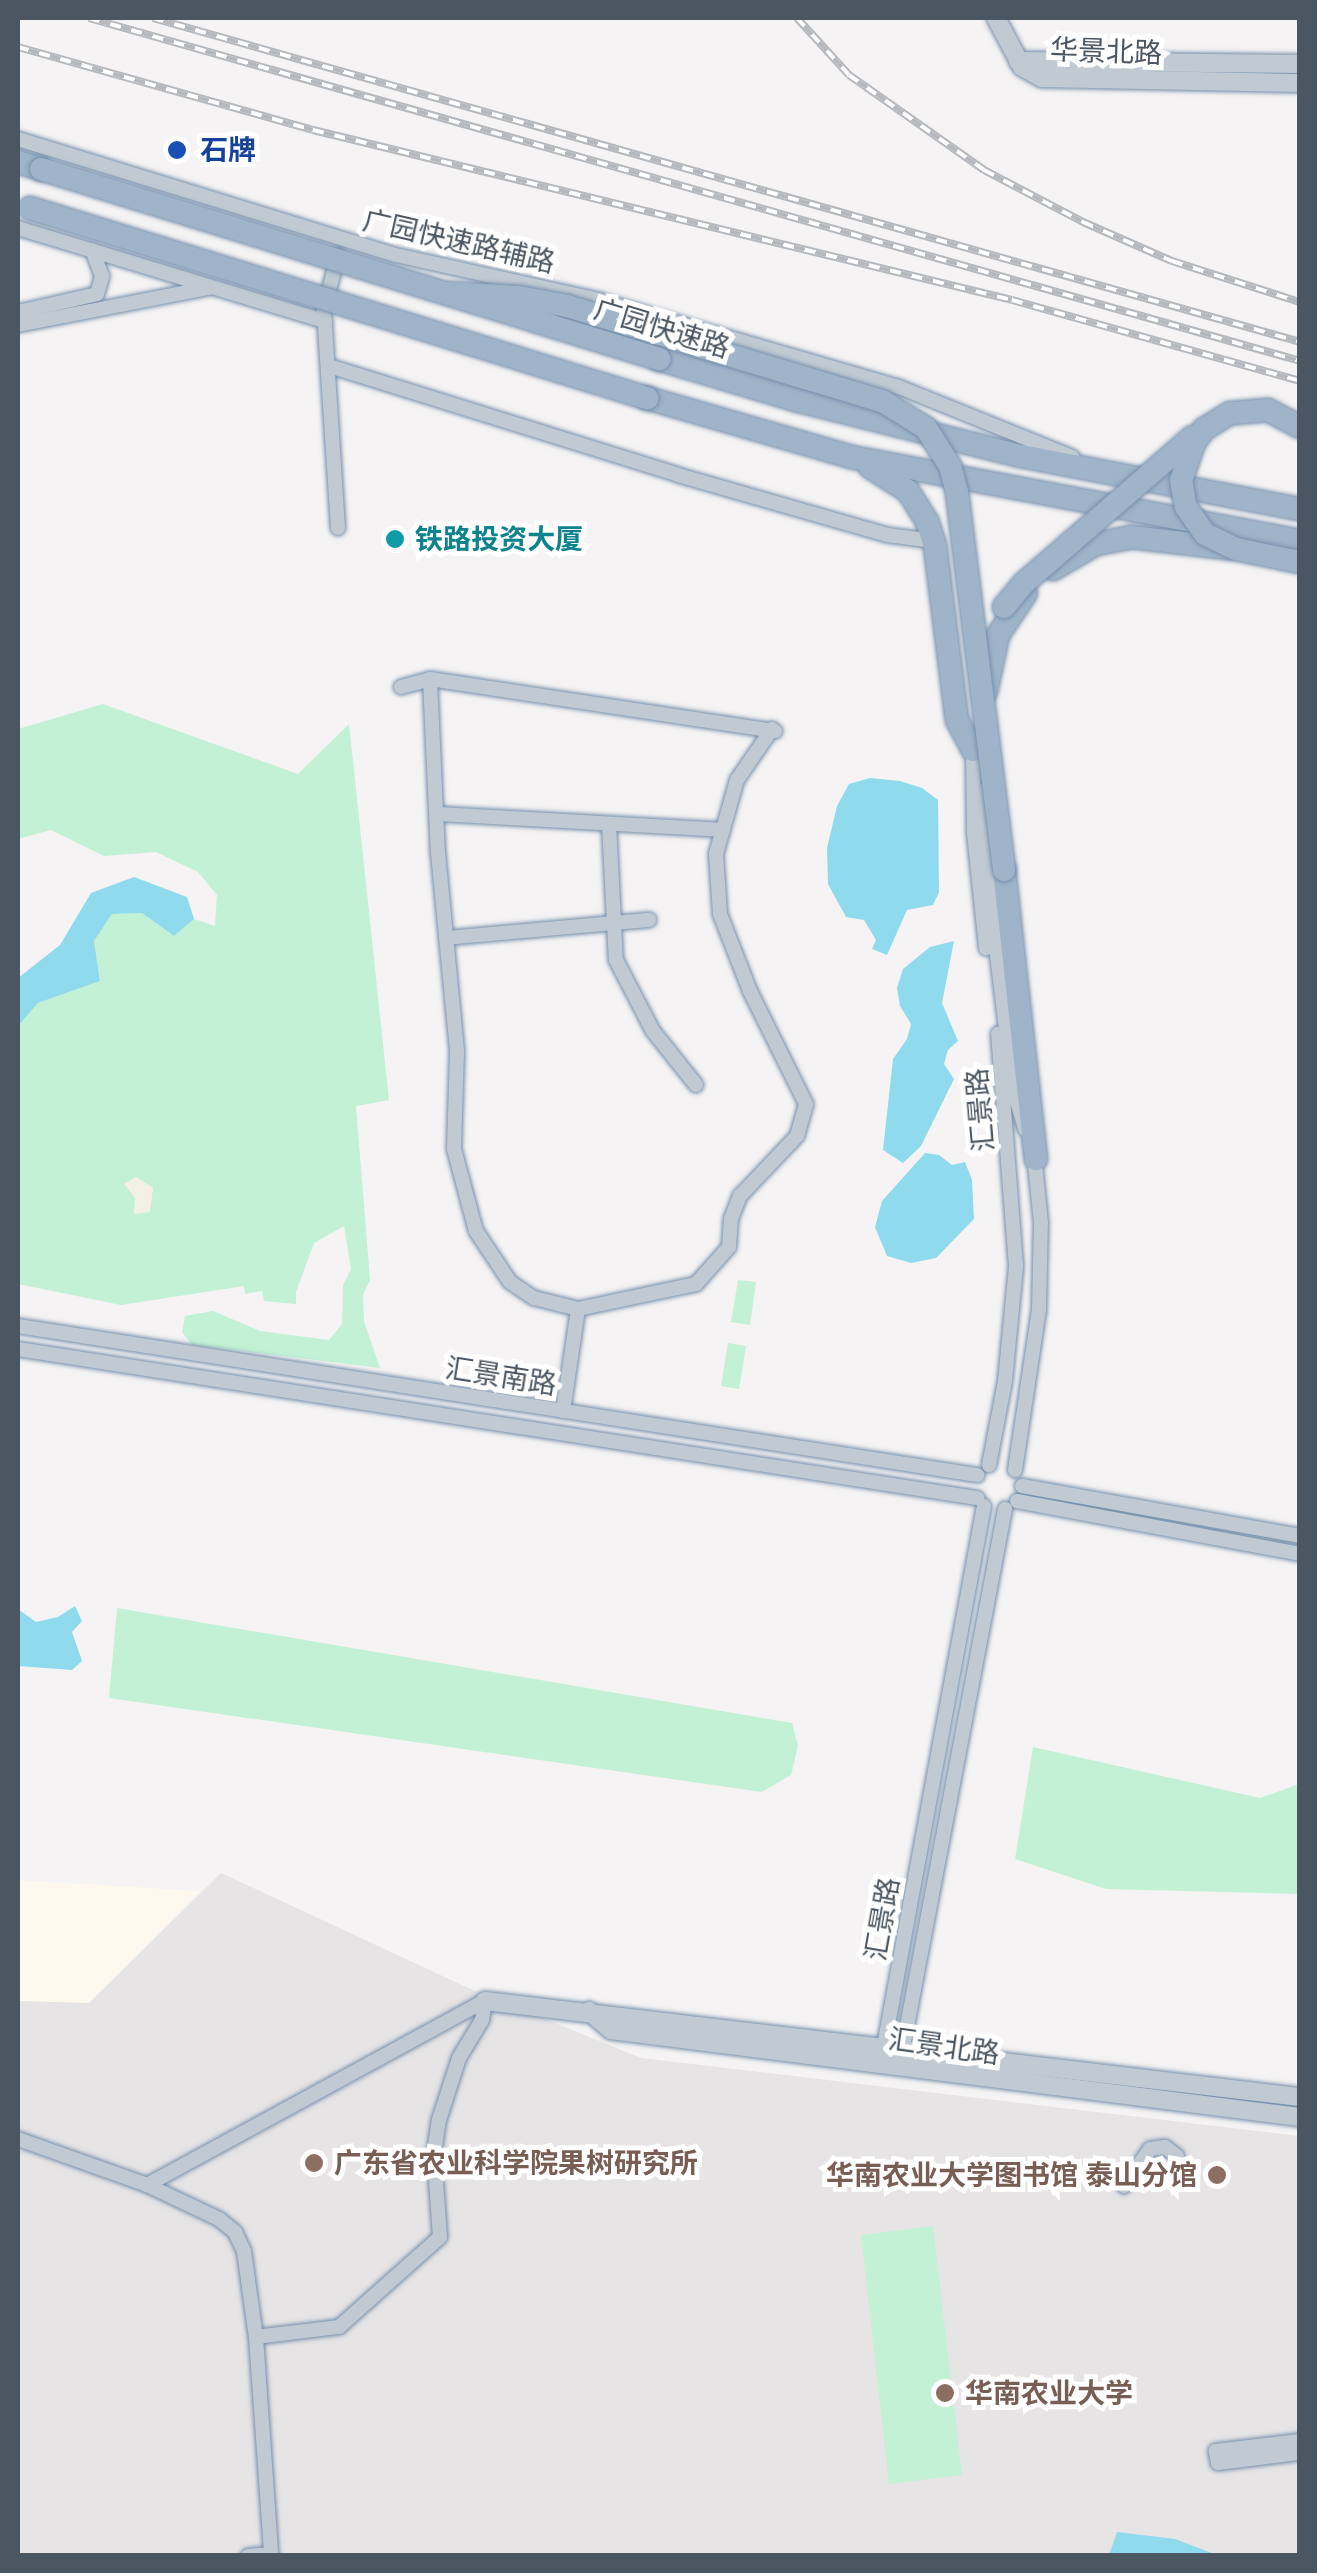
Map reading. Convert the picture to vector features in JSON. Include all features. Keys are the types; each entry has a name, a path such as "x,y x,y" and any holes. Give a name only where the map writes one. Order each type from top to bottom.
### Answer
{"highway":[{"name":"广园快速路","path":"18,162 833,409 1114,475 1300,509"},
{"path":"22,214 851,457 1300,541"},
{"path":"446,294 519,298 567,306 884,402 926,428 944,454 957,492 1036,1160"},
{"path":"980,748 982,660 1022,584 1204,430 1230,413 1256,408 1279,413 1300,427"},
{"path":"1204,430 1183,464 1184,499 1205,534 1236,549"},
{"path":"851,457 908,491 921,506 934,541 958,720 980,748"},
{"path":"1007,611 1050,571 1096,544 1149,537 1300,562"}],"street":[{"path":"996,18 1018,61"},
{"name":"华景北路","path":"1018,61 1300,64"},
{"name":"华景北路","path":"1018,61 1035,76 1063,79 1300,83"},
{"name":"广园快速路辅路","path":"18,140 418,261 580,295 899,387 1114,475"},
{"path":"22,214 92,250 325,322"},
{"path":"338,528 325,322 326,297 344,239"},
{"path":"18,312 97,294 102,274 92,250"},
{"path":"18,325 212,287"},
{"path":"329,366 678,475 887,535 934,541"},
{"path":"401,687 430,679 774,730 736,780 716,854 720,914 750,991 806,1104 797,1136 740,1196 731,1219 729,1247 696,1284 578,1309 534,1298 510,1282 476,1231 454,1149 456,1052 436,814 430,679"},
{"name":"汇景路","path":"980,748 983,841 1014,1092 1036,1160 1042,1223 1039,1310 1015,1470"},
{"name":"汇景路","path":"884,2046 983,1470 1005,1381 1016,1266 998,1034 976,870 980,748"},
{"path":"436,814 723,830"},
{"path":"609,824 616,960 668,1054 696,1084"},
{"path":"446,938 649,920"},
{"path":"563,1411 578,1309"},
{"name":"汇景南路","path":"18,1326 563,1411 983,1470 1002,1464 1015,1470"},
{"name":"汇景南路","path":"18,1349 980,1502 1014,1499"},
{"path":"1014,1499 1015,1470"},
{"path":"1014,1499 1300,1536"},
{"path":"1014,1499 1300,1554"},
{"name":"汇景路","path":"896,2068 905,2049 1014,1499"},
{"path":"147,2185 484,2001"},
{"path":"256,2337 339,2327 440,2237 434,2154 439,2120 460,2058 482,2020 484,2001"},
{"name":"汇景北路","path":"484,2001 588,2010 1300,2096"},
{"name":"汇景北路","path":"588,2010 612,2030 1300,2117"},
{"path":"884,2046 896,2068"},
{"path":"18,2139 147,2185 219,2219 235,2232 244,2252 256,2337 271,2554 248,2556"},
{"path":"1124,2186 1150,2149 1165,2146 1177,2156"},
{"path":"1300,2441 1217,2457 1300,2452"}],"shaded area":[{"path":"221,1873 464,1986 641,2058 1299,2136 1299,2555 18,2556 18,2001 89,2003"},
{"path":"18,1880 200,1891 89,2003 18,2001"}],"green space":[{"path":"103,704 298,774 349,724 389,1100 356,1106 370,1280 363,1295 364,1321 380,1368 192,1345 182,1332 185,1316 213,1311 260,1331 329,1340 342,1324 343,1285 351,1269 344,1226 314,1243 296,1292 296,1304 264,1301 262,1291 245,1294 244,1286 121,1305 18,1284 18,1026 38,1003 100,981 94,941 112,914 142,913 174,936 194,919 215,926 217,895 198,872 156,852 104,856 51,830 18,839 18,729"},
{"path":"738,1280 756,1282 750,1325 731,1322"},
{"path":"728,1343 746,1346 739,1389 721,1386"},
{"path":"117,1608 792,1723 798,1746 791,1775 762,1792 109,1698"},
{"path":"1033,1747 1260,1798 1299,1784 1299,1894 1106,1889 1015,1859"},
{"path":"933,2226 962,2475 889,2484 861,2235"}],"sand":[{"path":"136,1177 153,1188 150,1212 134,1214 135,1198 124,1184"}],"water":[{"path":"870,778 922,788 938,800 939,892 933,905 907,910 887,955 872,949 876,940 864,920 846,917 828,884 827,848 837,806 849,784"},
{"path":"134,877 187,897 194,919 174,936 142,913 112,914 94,941 100,981 38,1003 18,1026 18,978 60,945 91,893"},
{"path":"954,941 942,1003 958,1041 948,1050 944,1064 954,1079 921,1146 903,1163 883,1150 893,1059 907,1039 911,1024 900,1006 897,988 903,969 930,947"},
{"path":"925,1153 939,1155 952,1165 965,1162 972,1180 974,1219 936,1258 911,1263 887,1256 875,1227 882,1201"},
{"path":"75,1606 82,1621 72,1632 82,1661 72,1670 18,1666 18,1609 36,1622 58,1617"},
{"path":"1117,2532 1175,2539 1217,2555 1109,2555"}],"railway":[{"path":"89,18 1300,361"},
{"path":"153,18 1300,342"},
{"path":"797,18 849,75 984,170 1083,222 1172,261 1300,302"},
{"path":"18,47 313,130 1012,300 1300,381"}],"place":[{"name":"石牌","path":"177,150"},
{"name":"铁路投资大厦","path":"395,539"},
{"name":"广东省农业科学院果树研究所","path":"314,2163"},
{"name":"华南农业大学图书馆 泰山分馆","path":"1217,2175"},
{"name":"华南农业大学","path":"945,2393"}]}
